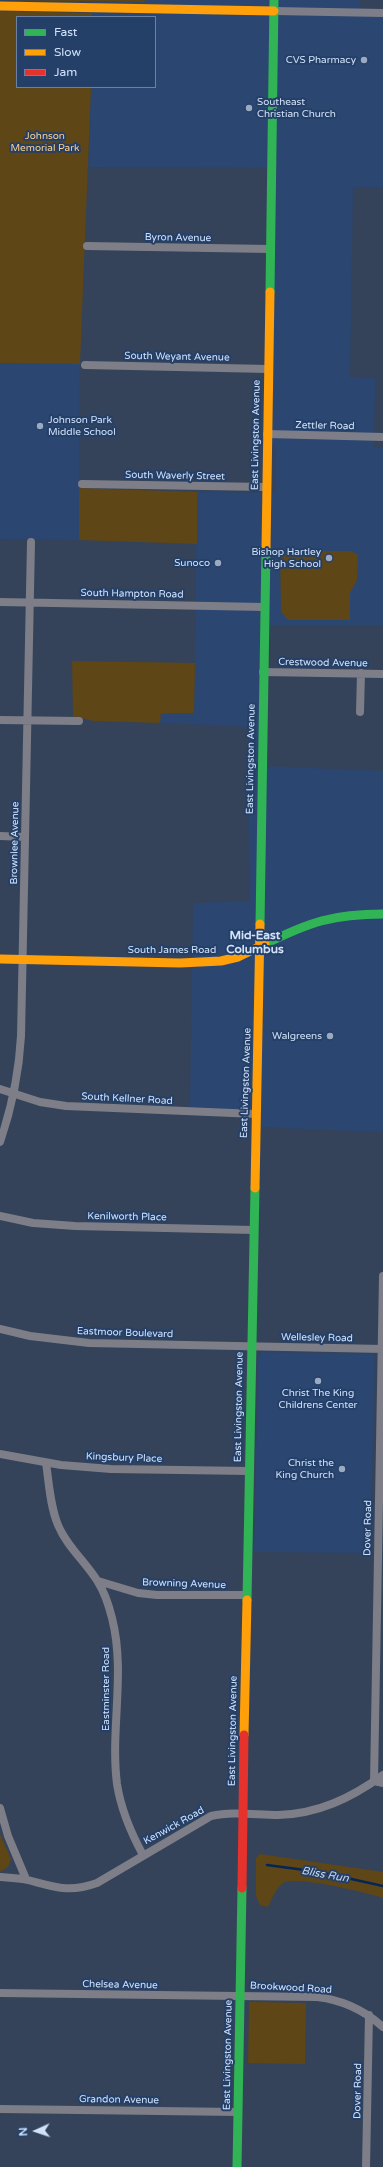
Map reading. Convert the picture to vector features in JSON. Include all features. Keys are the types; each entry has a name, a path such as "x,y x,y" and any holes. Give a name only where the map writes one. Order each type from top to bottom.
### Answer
{"main road":[{"name":"East Livingston Avenue","path":"237,2167 242,1814 260,946 274,0"},
{"path":"0,6 274,11"},
{"name":"South James Road","path":"0,959 208,962 238,957 319,920 353,914 383,914"}],"street":[{"path":"274,11 383,13"},
{"name":"Byron Avenue","path":"87,246 270,249"},
{"name":"South Weyant Avenue","path":"85,365 268,369"},
{"name":"Zettler Road","path":"267,434 383,437"},
{"name":"South Waverly Street","path":"82,484 266,487"},
{"name":"Brownlee Avenue","path":"0,1142 14,1094 20,1063 24,959 31,542"},
{"name":"South Hampton Road","path":"0,602 264,606"},
{"name":"Crestwood Avenue","path":"263,672 383,674"},
{"path":"360,712 361,674"},
{"path":"0,720 78,721"},
{"path":"0,836 25,837"},
{"name":"South Kellner Road","path":"0,1089 40,1102 72,1106 256,1114"},
{"name":"Kenilworth Place","path":"0,1216 33,1223 75,1226 254,1230"},
{"name":"Dover Road","path":"379,1782 383,1276"},
{"name":"Eastmoor Boulevard","path":"0,1329 30,1336 89,1343 251,1346"},
{"name":"Wellesley Road","path":"251,1346 383,1349"},
{"name":"Kingsbury Place","path":"0,1454 46,1463 111,1469 249,1471"},
{"name":"Eastminster Road","path":"46,1463 54,1512 58,1525 65,1538 98,1581 108,1604 116,1638 117,1785 124,1814 143,1855"},
{"name":"Browning Avenue","path":"98,1581 138,1593 247,1595"},
{"name":"Kenwick Road","path":"0,1877 26,1879 56,1888 72,1889 85,1887 97,1883 203,1819 218,1815 292,1814 318,1809 353,1795 379,1782 383,1775"},
{"path":"0,1808 8,1836 26,1879"},
{"name":"Chelsea Avenue","path":"0,1993 239,1996"},
{"name":"Brookwood Road","path":"239,1996 328,1999 340,2001 369,2015 383,2026"},
{"name":"Dover Road","path":"366,2167 369,2015"},
{"name":"Grandon Avenue","path":"0,2109 238,2112"}],"shaded area":[{"path":"145,0 360,0 360,13 383,14 383,187 353,187 350,377 375,378 374,447 383,448 383,625 264,625 261,766 383,771 383,1132 253,1127 254,1114 190,1112 193,903 250,901 247,757 249,727 160,723 161,713 194,713 197,492 276,493 276,446 266,445 269,168 89,167 91,88 156,88 156,16 92,16 93,2 145,2"},
{"name":"Johnson Park Middle School","path":"0,363 80,364 79,540 0,539"},
{"path":"262,1352 372,1354 375,1357 370,1553 254,1552 258,1357"}],"green space":[{"path":"1,0 145,0 145,2"},
{"name":"Johnson Memorial Park","path":"0,11 92,13 92,16 16,16 16,88 91,88 80,364 0,363"},
{"path":"79,488 197,492 197,544 79,540"},
{"path":"280,551 351,551 358,555 357,580 350,593 350,620 288,620 281,612"},
{"path":"72,661 195,663 194,713 161,713 160,723 94,721 73,716"},
{"path":"0,1834 11,1859 8,1867 0,1872"},
{"path":"260,1854 383,1872 383,1898 363,1892 316,1883 290,1881 283,1883 278,1888 268,1907 260,1905 256,1896 256,1858"},
{"path":"249,2002 306,2003 305,2064 248,2063"}],"waterway":[{"name":"Bliss Run","path":"267,1865 320,1872 383,1886"}],"traffic: fast":[{"path":"270,292 274,0"},
{"path":"260,924 266,548"},
{"path":"265,944 295,930 322,921 365,914 383,914"},
{"path":"247,1600 255,1188"},
{"path":"237,2167 242,1888"}],"traffic: slow":[{"path":"0,6 274,11"},
{"path":"266,548 270,292"},
{"path":"255,1188 260,924"},
{"path":"0,959 180,963 221,961 238,957 265,944"},
{"path":"244,1735 247,1600"}],"traffic: jam":[{"path":"242,1888 244,1735"}],"place":[{"name":"CVS Pharmacy","path":"364,60"},
{"name":"Southeast Christian Church","path":"249,108"},
{"name":"Johnson Park Middle School","path":"40,426"},
{"name":"Bishop Hartley High School","path":"329,558"},
{"name":"Sunoco","path":"218,563"},
{"name":"Walgreens","path":"330,1036"},
{"name":"Christ The King Childrens Center","path":"318,1381"},
{"name":"Christ the King Church","path":"342,1469"}],"district":[{"name":"Mid-East Columbus","path":"255,943"}]}
